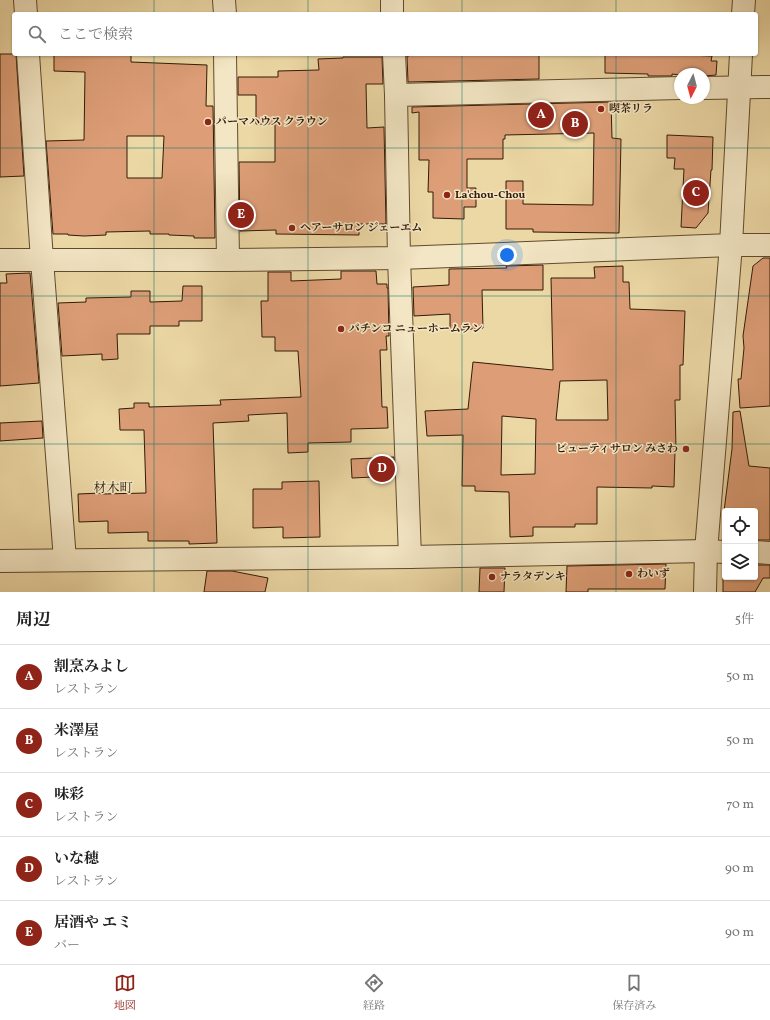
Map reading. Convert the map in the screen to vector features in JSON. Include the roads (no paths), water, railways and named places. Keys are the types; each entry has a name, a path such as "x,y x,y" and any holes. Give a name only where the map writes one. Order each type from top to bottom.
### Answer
{"street":[{"path":"25,0 26,12"},
{"path":"224,0 224,12"},
{"path":"392,0 392,12"},
{"path":"743,12 744,0"},
{"path":"28,56 65,560"},
{"path":"225,56 228,260"},
{"path":"394,56 399,258 410,557"},
{"path":"705,592 715,551 740,56"},
{"path":"710,88 770,87"},
{"path":"396,95 674,88"},
{"path":"0,260 399,258 730,245 770,245"},
{"path":"0,561 410,557 715,551"},
{"path":"758,552 770,553"}],"place":[{"name":"喫茶リラ","path":"601,109"},
{"name":"割烹みよし","path":"541,115"},
{"name":"パーマハウス クラウン","path":"208,122"},
{"name":"米澤屋","path":"575,124"},
{"name":"味彩","path":"696,193"},
{"name":"La'chou-Chou","path":"447,195"},
{"name":"居酒や エミ","path":"241,215"},
{"name":"ヘアーサロン ジェーエム","path":"292,228"},
{"name":"パチンコ ニューホームラン","path":"341,329"},
{"name":"ビューティサロン みさわ","path":"686,449"},
{"name":"いな穂","path":"382,469"},
{"name":"わいず","path":"629,574"},
{"name":"ナラタデンキ","path":"492,577"}],"district":[{"name":"材木町","path":"113,489"}]}
